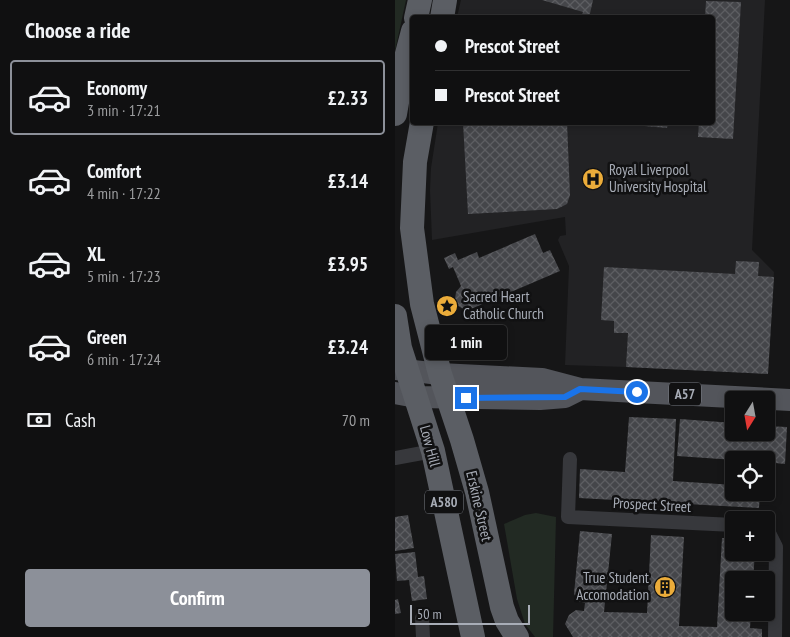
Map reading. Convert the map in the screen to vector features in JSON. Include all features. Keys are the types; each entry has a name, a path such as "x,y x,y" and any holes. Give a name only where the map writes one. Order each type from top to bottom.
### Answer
{"highway":[{"path":"417,15 420,0"},
{"path":"442,15 445,0"},
{"path":"395,114 402,73 410,42"},
{"name":"A580","path":"421,125 415,162 412,228 422,304 440,374"},
{"name":"Low Hill","path":"395,316 405,395 433,452 473,637"},
{"name":"Erskine Street","path":"440,374 477,492 502,607 507,621 517,637"}],"main road":[{"name":"A57","path":"401,370 440,374 542,379 580,389 790,400"},
{"name":"A57","path":"405,395 509,399 565,397 580,389"}],"street":[{"path":"395,458 433,452"},
{"name":"Prospect Street","path":"570,459 568,517 725,525"},
{"path":"775,545 775,637"},
{"path":"421,618 423,637"}],"shaded area":[{"path":"395,0 406,0 395,51"},
{"name":"Royal Liverpool University Hospital","path":"461,0 765,0 752,250 774,272 768,374 565,365 569,266 558,240 560,236 566,235 565,217 432,240 431,168 438,125 715,125 715,15 457,15"},
{"path":"536,513 556,517 553,637 535,637 525,624 517,599 504,524 525,515"}],"building":[{"path":"542,0 593,0 590,15 582,15 583,12"},
{"path":"706,1 741,2 733,139 698,137 699,125 715,125 715,15 705,15"},
{"path":"463,125 567,125 570,195 567,204 557,209 468,214"},
{"path":"633,125 668,125 667,128"},
{"path":"535,234 543,253 550,250 560,271 471,309 463,309 457,305 455,299 456,292 461,286 453,267 449,269 444,258 455,253 458,260 477,252 479,258"},
{"path":"736,261 759,262 758,276 774,277 768,374 626,367 628,333 614,333 614,321 601,320 604,267 735,274"},
{"path":"629,417 676,419 673,481 725,484 725,501 759,501 759,508 579,498 580,469 625,472"},
{"path":"680,419 725,422 725,441 775,441 775,426 787,427 785,464 775,463 775,451 725,451 725,459 677,456"},
{"path":"408,515 414,548 395,551 395,517"},
{"name":"True Student Accomodation","path":"580,531 612,534 604,612 647,613 651,535 684,537 679,626 717,627 722,538 725,538 725,561 754,561 754,571 725,571 725,621 750,621 750,628 762,629 762,637 573,637 565,624 569,615 576,610 584,611 585,603 578,601 574,594"},
{"path":"415,552 418,577 424,576 427,599 412,601 409,580 397,581 395,554"},
{"path":"398,599 401,613 395,614 395,600"}],"place":[{"name":"Royal Liverpool University Hospital","path":"593,179"},
{"name":"Sacred Heart Catholic Church","path":"447,306"},
{"name":"True Student Accomodation","path":"665,587"}],"route":[{"path":"466,398 540,399 565,397 580,389 637,392"}]}
